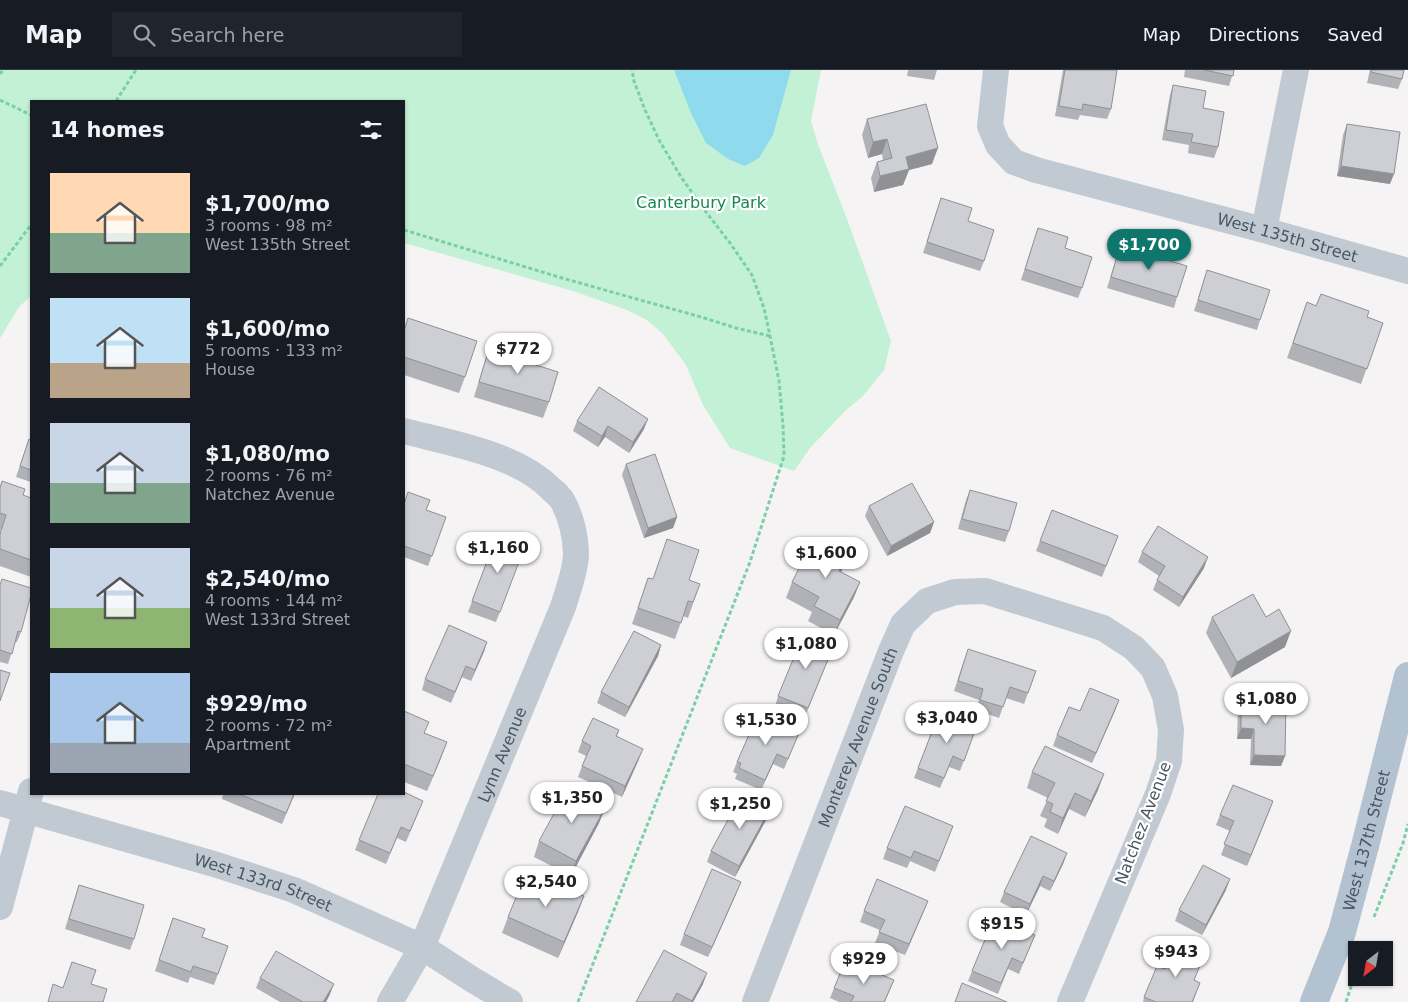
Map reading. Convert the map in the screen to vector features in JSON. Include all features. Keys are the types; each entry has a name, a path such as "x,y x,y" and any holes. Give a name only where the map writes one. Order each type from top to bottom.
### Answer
{"main road":[{"name":"West 137th Street","path":"1314,1002 1342,932 1366,846 1408,676"}],"street":[{"name":"West 135th Street","path":"996,70 990,126 998,145 1014,162 1036,170 1264,230 1408,271"},
{"path":"1264,230 1296,70"},
{"name":"Lynn Avenue","path":"390,1002 422,947 563,607 572,578 576,554 573,525 561,499 541,479 508,460 405,431"},
{"name":"Monterey Avenue South","path":"755,1002 903,624 927,601 956,592 985,591 1050,612"},
{"name":"Natchez Avenue","path":"1050,612 1104,628 1134,648 1153,668 1165,696 1171,730 1169,761 1158,794 1070,1002"},
{"path":"0,907 29,801"},
{"name":"West 133rd Street","path":"0,803 29,801 294,890 422,947 510,1002"}],"path":[{"path":"0,74 3,70"},
{"path":"117,100 136,70"},
{"path":"578,1002 750,562 784,456 779,382 764,308 752,275 681,177 663,147 645,110 632,70"},
{"path":"0,100 30,115"},
{"path":"0,266 30,226"},
{"path":"405,230 562,278 770,336"},
{"path":"1373,920 1403,843 1408,824"},
{"path":"1346,1002 1351,986"}],"green space":[{"name":"Canterbury Park","path":"0,70 821,70 811,121 891,341 884,370 863,396 845,411 810,448 794,471 730,448 703,405 686,365 663,334 647,320 627,310 573,291 405,243 405,100 30,100 30,297 19,307 0,338"}],"water":[{"path":"674,70 791,70 773,135 759,158 745,166 728,159 706,143 691,113"}],"building":[{"path":"1065,70 1117,70 1111,109 1083,104 1082,110 1059,106"},
{"path":"1204,70 1234,70 1233,76"},
{"path":"1371,70 1404,70 1402,79 1371,72"},
{"path":"1173,85 1206,91 1203,108 1224,112 1218,147 1191,142 1193,134 1166,130"},
{"path":"926,104 938,148 906,157 909,169 880,176 877,162 892,158 887,139 873,142 867,119"},
{"path":"1347,124 1400,132 1394,174 1341,166"},
{"path":"941,198 972,208 968,221 994,230 984,261 927,242"},
{"path":"1038,228 1068,237 1065,248 1092,257 1082,288 1025,269"},
{"path":"1120,246 1187,266 1177,297 1111,277"},
{"path":"1207,270 1270,290 1260,320 1198,300"},
{"path":"1321,294 1369,311 1367,317 1383,323 1367,369 1293,343 1307,302 1316,306"},
{"path":"408,318 477,341 465,377 405,357 405,328"},
{"path":"501,344 519,349 517,359 558,372 549,402 479,382 488,352 497,355"},
{"path":"599,387 648,419 633,442 608,426 602,436 577,421"},
{"path":"29,439 30,470 20,466"},
{"path":"655,454 677,517 648,528 626,464"},
{"path":"2,481 25,489 23,495 30,498 30,560 0,549 0,534 6,515 0,513 0,488"},
{"path":"912,483 934,522 891,546 869,506"},
{"path":"970,490 1017,503 1009,531 962,519"},
{"path":"408,492 430,500 426,510 446,517 432,556 405,546 405,501"},
{"path":"1052,510 1118,536 1106,566 1040,541"},
{"path":"1158,526 1208,557 1183,597 1157,580 1165,566 1142,552"},
{"path":"497,535 525,546 500,612 472,601"},
{"path":"667,539 699,550 689,580 700,584 693,602 688,601 681,623 638,608 648,578 653,579"},
{"path":"814,539 847,556 839,571 860,582 840,620 814,606 819,597 792,582"},
{"path":"2,579 30,588 30,599 21,632 18,631 12,654 0,650 0,585"},
{"path":"1253,594 1266,617 1279,609 1291,631 1237,662 1212,617"},
{"path":"449,625 487,642 475,670 466,666 455,692 425,679"},
{"path":"634,631 661,645 629,707 601,692"},
{"path":"804,633 834,645 808,708 778,696"},
{"path":"968,649 1036,671 1028,693 1010,687 1003,707 980,700 983,689 958,681"},
{"path":"0,670 10,673 0,701"},
{"path":"1090,688 1119,700 1096,753 1057,735 1069,707 1080,711"},
{"path":"1241,699 1286,700 1285,756 1254,755 1254,729 1241,728"},
{"path":"405,711 429,722 424,733 447,742 433,776 405,764"},
{"path":"940,711 977,725 964,761 953,756 944,778 918,768"},
{"path":"758,714 799,733 788,759 777,754 765,780 739,768 741,763 737,762"},
{"path":"593,718 619,730 616,736 643,749 625,786 582,766 591,746 582,741"},
{"path":"1045,746 1104,774 1091,801 1075,793 1063,818 1050,812 1053,804 1046,801 1055,783 1032,772"},
{"path":"1233,785 1273,801 1251,855 1224,844 1234,821 1220,815"},
{"path":"568,788 605,808 576,861 539,841"},
{"path":"405,792 423,801 410,831 401,827 390,853 359,840 378,795 405,795"},
{"path":"742,794 770,809 739,866 711,851"},
{"path":"241,795 294,795 286,813"},
{"path":"905,806 953,826 939,861 914,851 911,858 887,848"},
{"path":"1031,836 1067,853 1054,881 1043,876 1030,904 1004,892"},
{"path":"1203,865 1230,879 1206,925 1179,910"},
{"path":"712,869 741,882 712,947 684,934"},
{"path":"524,878 550,889 553,883 584,896 564,942 508,917"},
{"path":"877,879 928,901 909,944 879,932 885,920 864,911"},
{"path":"79,885 144,905 134,939 69,919"},
{"path":"173,918 205,929 202,937 228,946 218,974 193,966 191,972 159,960"},
{"path":"994,918 1035,935 1023,963 1012,958 1001,983 972,971"},
{"path":"1175,944 1204,956 1194,980 1200,983 1192,1002 1156,1002 1144,997 1157,966 1165,969"},
{"path":"664,950 707,973 692,1001 677,993 672,1002 636,1002"},
{"path":"276,951 334,984 323,1002 303,1002 260,978"},
{"path":"72,962 96,970 91,984 107,989 103,1002 48,1002 53,984 63,988"},
{"path":"856,964 894,980 884,1002 851,1002 854,996 834,988 843,967 854,971"},
{"path":"962,983 1007,1002 955,1002"}]}
